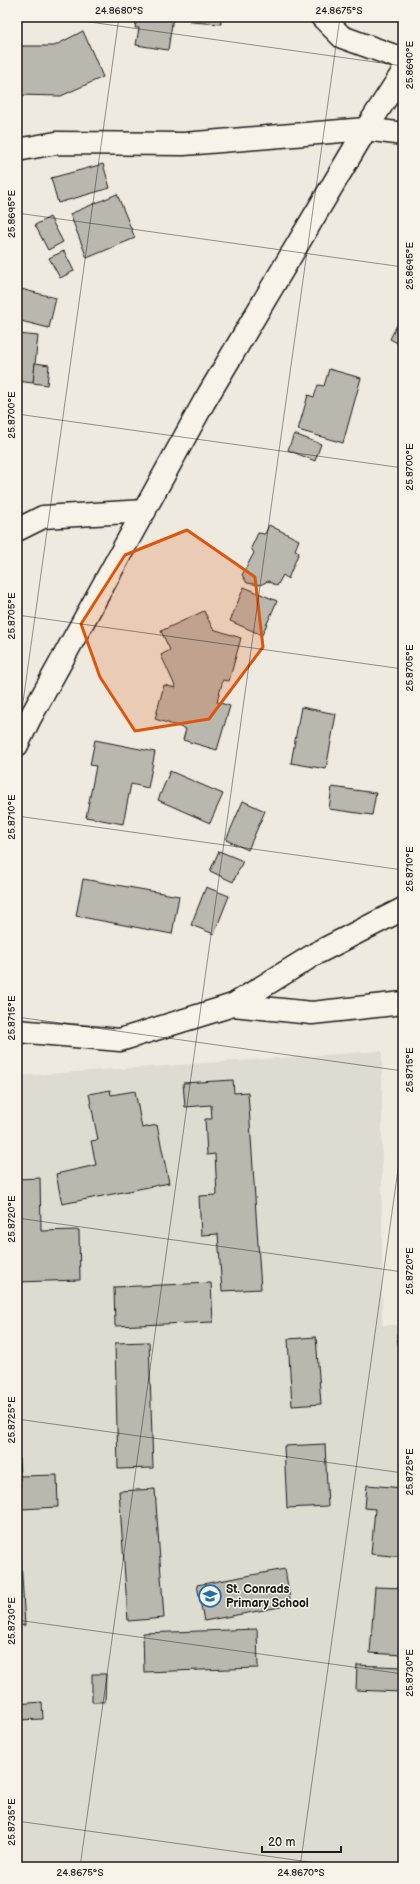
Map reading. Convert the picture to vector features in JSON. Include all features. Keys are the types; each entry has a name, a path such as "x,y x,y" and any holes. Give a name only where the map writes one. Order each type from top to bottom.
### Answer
{"street":[{"path":"322,17 342,37 403,59"},
{"path":"17,745 33,712 204,402 366,129 403,72"},
{"path":"17,150 56,143 184,144 366,129 403,134"},
{"path":"17,530 43,517 145,511"},
{"path":"17,1031 120,1040 233,1005 315,954 403,909"},
{"path":"233,1005 312,1013 403,1003"}],"highlighted area":[{"path":"187,530 255,577 263,647 209,719 135,731 100,677 81,624 125,555"}],"shaded area":[{"name":"St. Conrads Primary School","path":"382,1051 382,1325 403,1325 403,1867 17,1867 17,1076"}],"building":[{"path":"137,17 173,17 168,50 136,45 139,28 135,28"},
{"path":"191,17 221,17 221,24 190,22"},
{"path":"83,31 103,77 61,96 17,95 17,46 54,46"},
{"path":"103,164 110,188 58,203 51,178"},
{"path":"117,194 135,238 87,258 70,214"},
{"path":"50,217 63,242 48,250 35,225"},
{"path":"64,251 74,271 60,278 49,258"},
{"path":"21,289 56,298 49,328 17,320 17,303"},
{"path":"403,313 403,346 390,339"},
{"path":"18,334 38,336 33,383 17,381"},
{"path":"35,363 49,365 47,385 33,383"},
{"path":"329,369 361,378 343,443 298,430 308,395 314,397 318,385 324,386"},
{"path":"294,434 321,444 315,461 288,450"},
{"path":"269,525 299,540 295,550 299,552 288,579 283,575 277,586 268,581 260,585 247,583 242,575 254,553 251,548 258,533 265,534"},
{"path":"244,587 277,601 262,635 230,621"},
{"path":"204,611 213,629 241,638 229,681 223,680 217,702 230,706 217,750 183,740 186,729 155,719 164,685 176,688 161,655 170,650 161,631"},
{"path":"301,707 336,714 326,769 291,763"},
{"path":"95,740 155,752 148,788 131,784 123,824 86,817 96,766 90,765"},
{"path":"170,771 223,794 210,823 158,800"},
{"path":"332,787 376,793 372,815 329,809"},
{"path":"243,801 265,811 248,850 226,840"},
{"path":"219,851 243,861 233,882 210,871"},
{"path":"83,879 179,896 172,934 76,916"},
{"path":"206,887 229,896 214,934 191,925"},
{"path":"233,1080 234,1093 248,1092 261,1289 222,1291 218,1234 201,1235 199,1196 217,1195 215,1154 207,1155 205,1119 212,1119 211,1105 185,1107 183,1083"},
{"path":"110,1090 111,1095 135,1091 142,1128 157,1125 169,1183 62,1204 56,1174 96,1165 91,1141 98,1140 89,1094"},
{"path":"40,1178 41,1231 79,1230 80,1280 17,1282 17,1179"},
{"path":"211,1283 213,1322 115,1326 114,1287"},
{"path":"403,1333 403,1359 400,1360 397,1334"},
{"path":"316,1337 321,1404 292,1406 288,1339"},
{"path":"149,1342 153,1468 118,1469 115,1343"},
{"path":"17,1423 20,1476 17,1476"},
{"path":"325,1444 328,1506 287,1508 284,1446"},
{"path":"57,1475 58,1507 21,1509 20,1476"},
{"path":"367,1485 403,1488 403,1557 371,1554 375,1509 365,1508"},
{"path":"155,1489 164,1618 128,1621 119,1491"},
{"path":"17,1496 25,1625 17,1626"},
{"path":"285,1569 291,1605 204,1621 197,1585"},
{"path":"375,1587 403,1588 403,1655 370,1653"},
{"path":"257,1629 258,1668 144,1672 143,1633"},
{"path":"357,1665 402,1667 401,1692 356,1690"},
{"path":"92,1674 106,1674 105,1702 92,1702"},
{"path":"42,1702 43,1719 17,1720 17,1704"}],"place":[{"name":"St. Conrads Primary School","path":"210,1596"}]}
